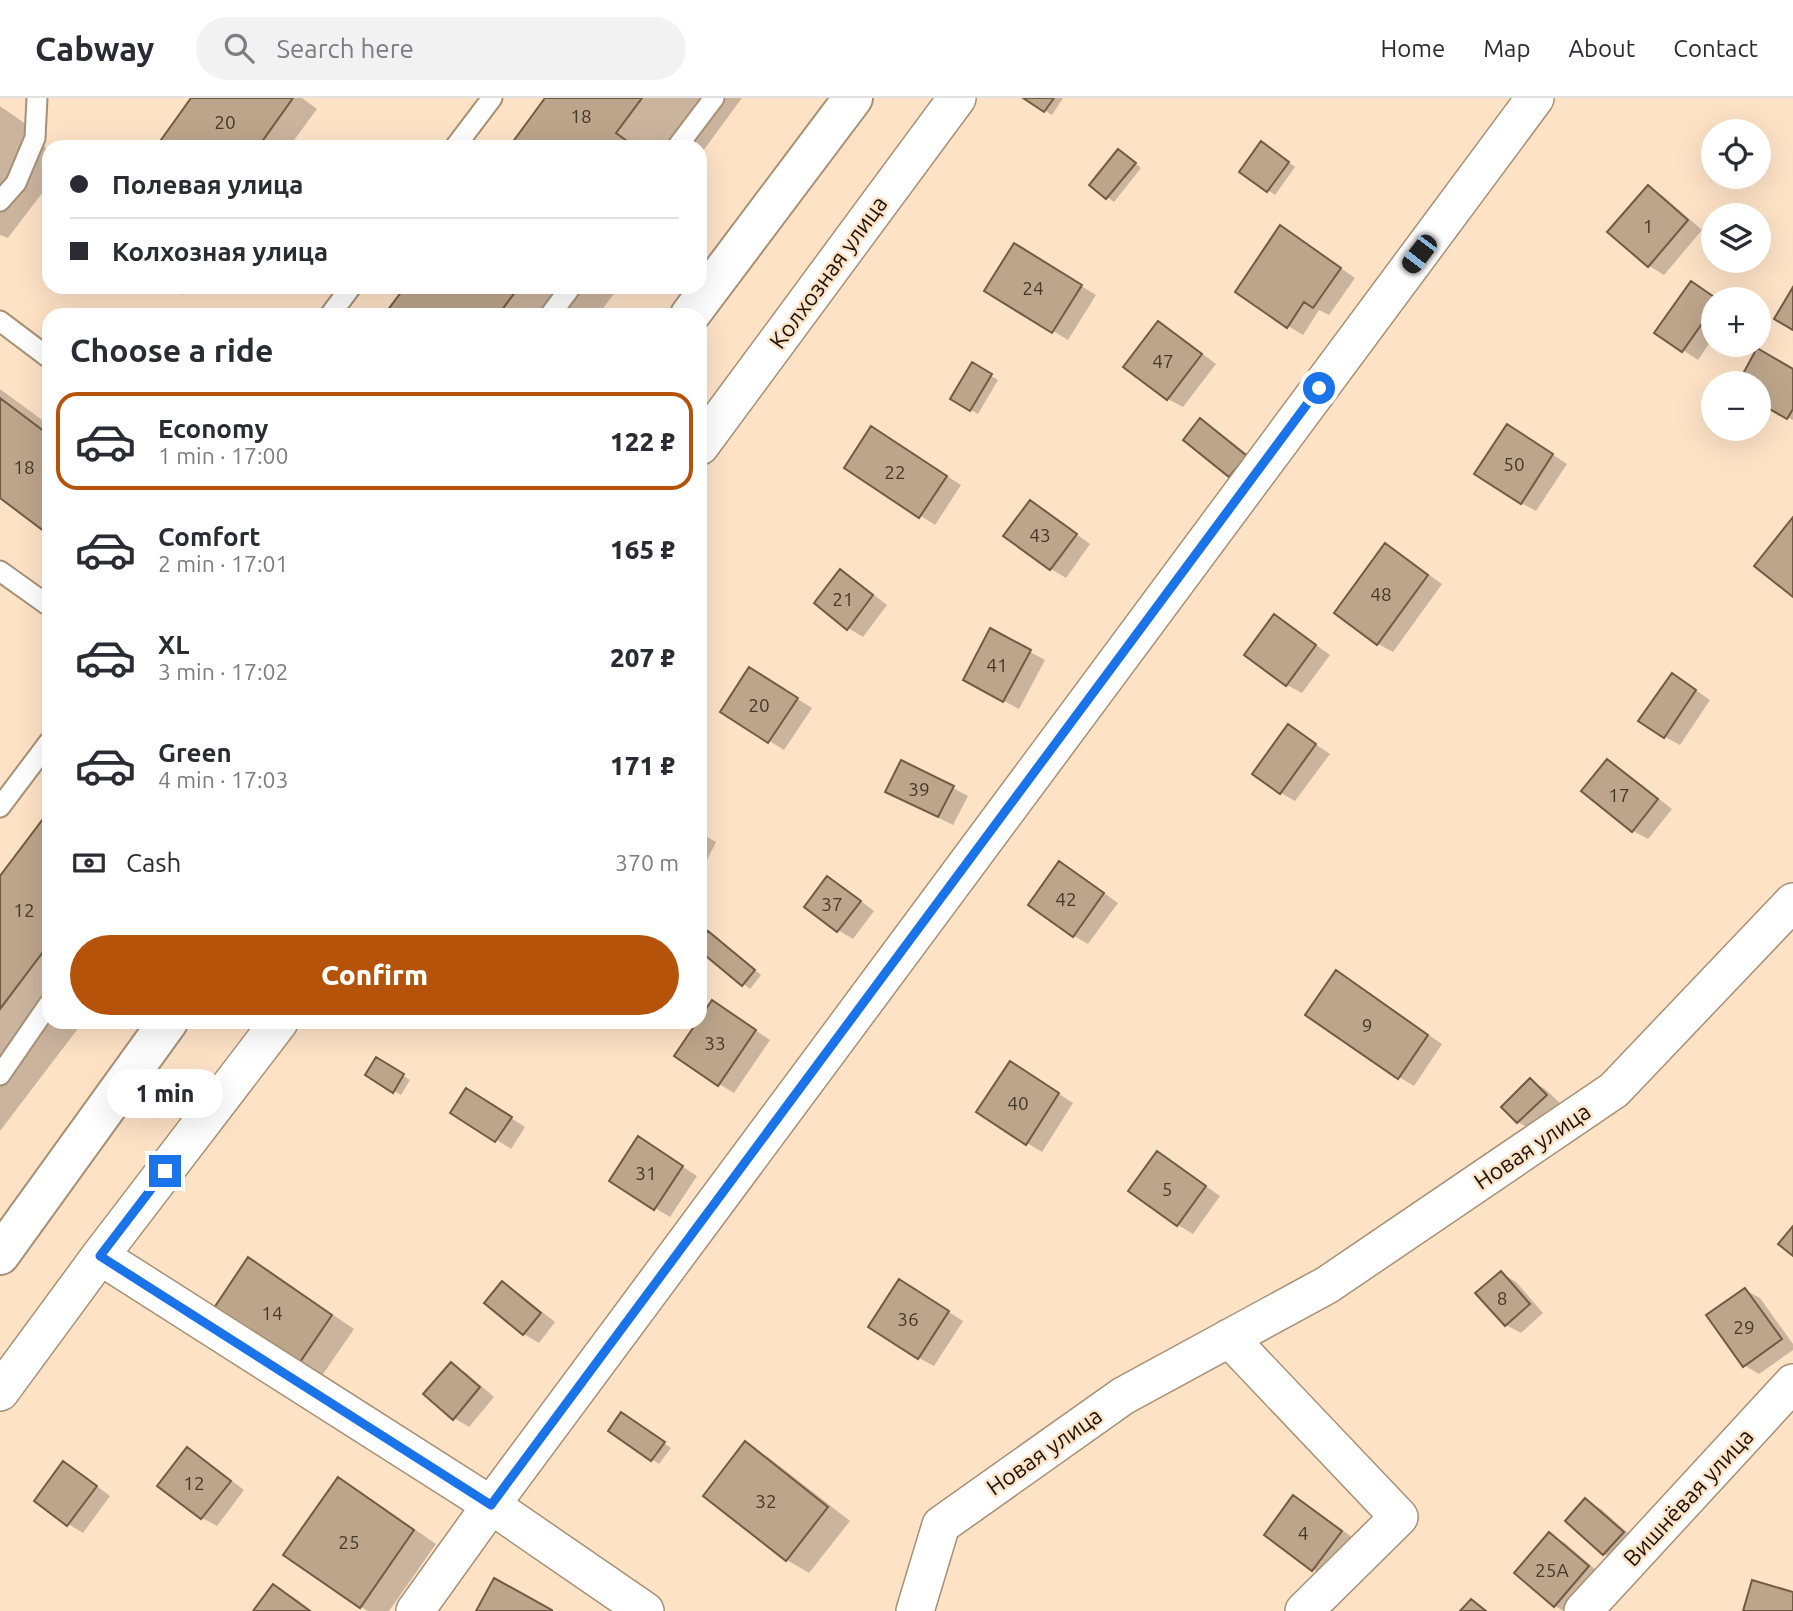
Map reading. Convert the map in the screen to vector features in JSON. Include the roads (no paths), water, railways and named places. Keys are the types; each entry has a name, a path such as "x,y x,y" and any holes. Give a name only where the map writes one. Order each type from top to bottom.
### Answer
{"street":[{"path":"707,292 852,98"},
{"name":"Колхозная улица","path":"707,437 957,98"},
{"path":"415,1611 1535,98"},
{"name":"Новая улица","path":"915,1611 941,1525 1123,1396 1327,1285 1614,1090 1793,902"},
{"path":"0,1255 163,1029"},
{"path":"0,1392 274,1029"},
{"path":"100,1256 491,1505 645,1611"},
{"path":"1229,1338 1399,1517 1304,1611"},
{"name":"Вишнёвая улица","path":"1583,1611 1793,1383"}],"lane":[{"path":"0,201 16,183 35,138 37,98"},
{"path":"460,140 492,98"},
{"path":"682,140 714,98"},
{"path":"0,321 42,353"},
{"path":"0,571 42,602"},
{"path":"0,807 42,750"},
{"path":"0,1076 42,1014"}]}
